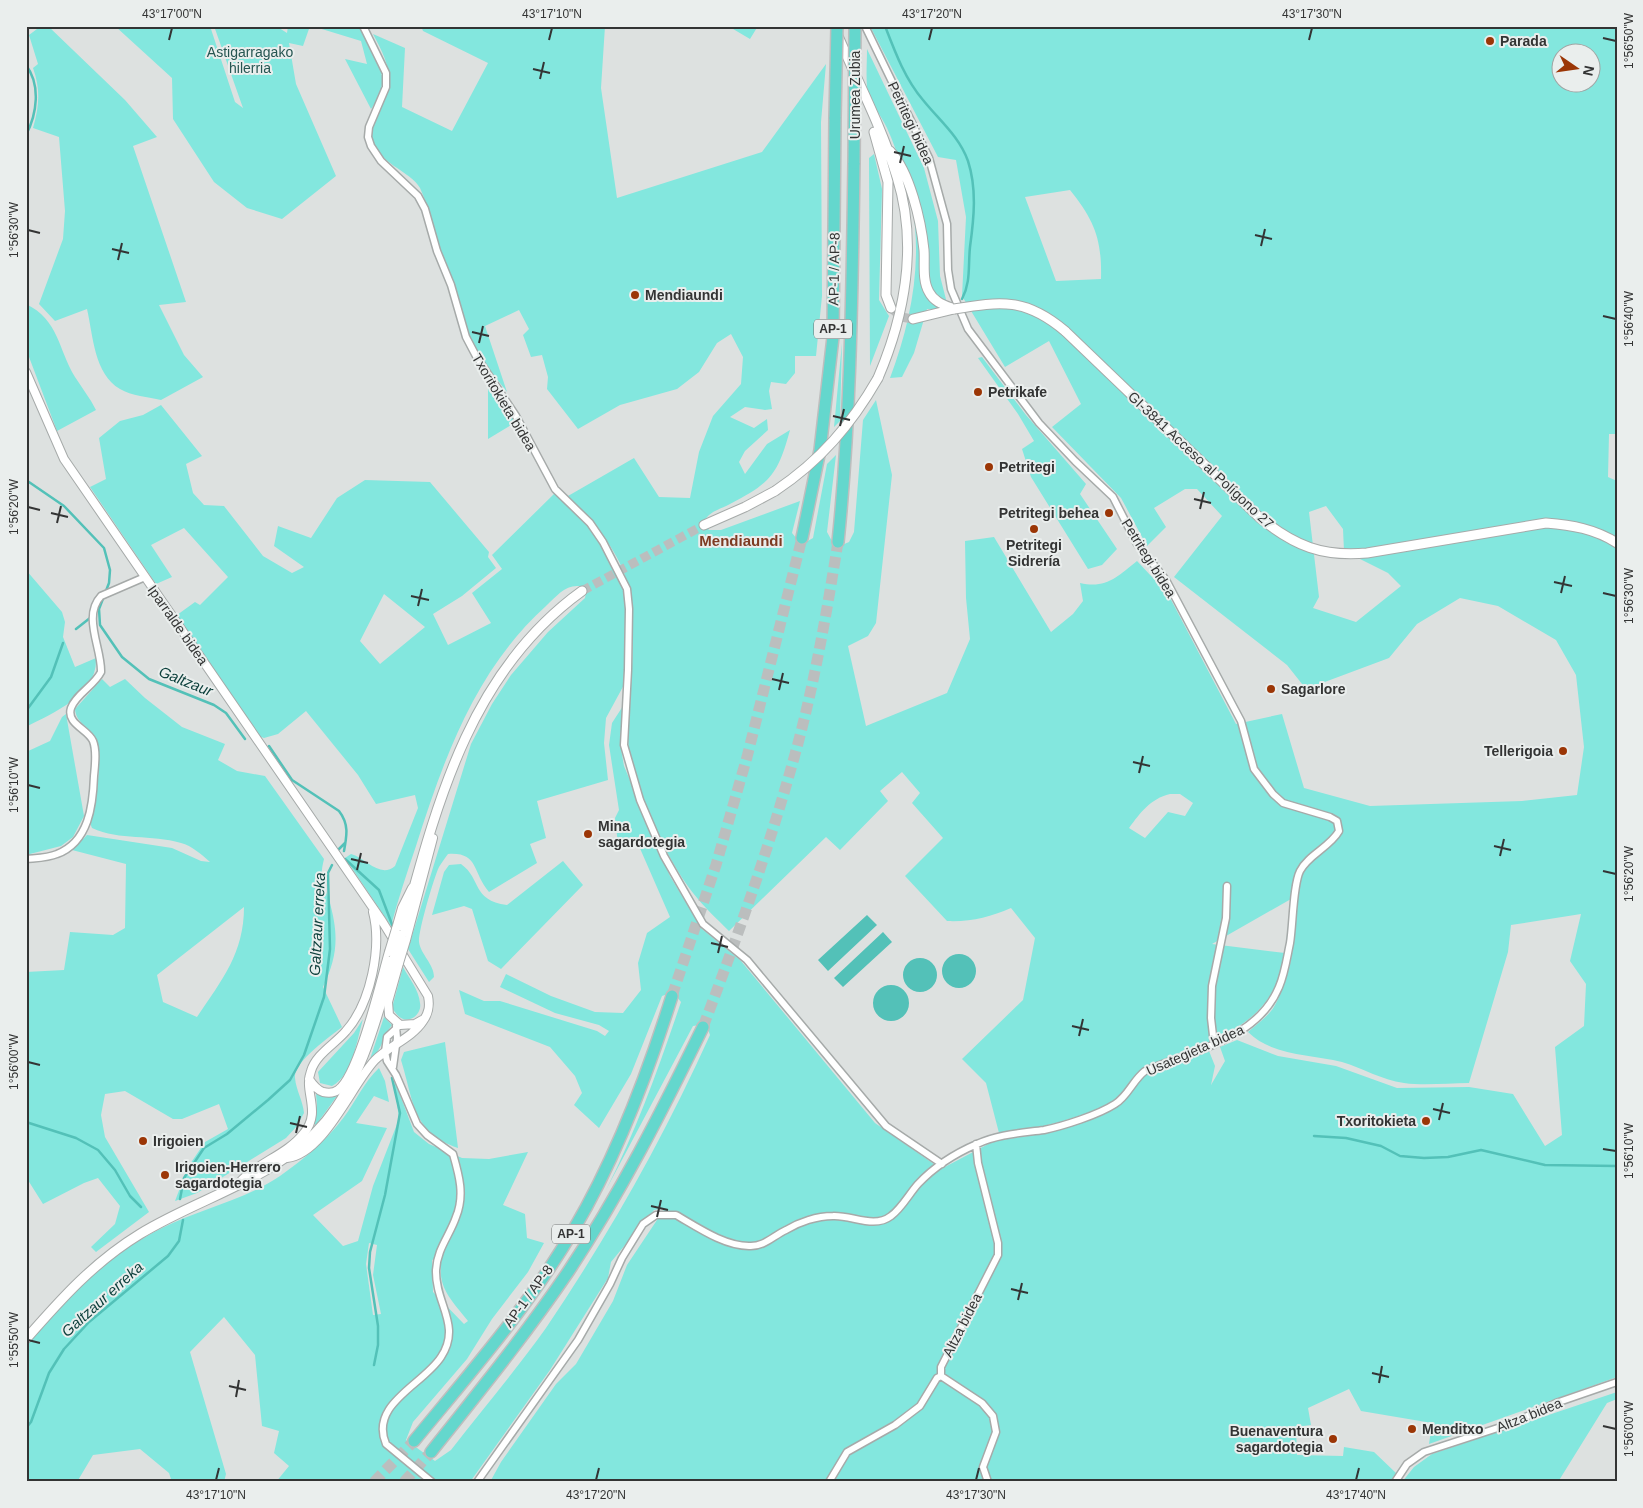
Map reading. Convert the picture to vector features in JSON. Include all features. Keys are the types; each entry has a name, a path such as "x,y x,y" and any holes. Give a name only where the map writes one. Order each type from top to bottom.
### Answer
{"highway":[{"name":"Urumea Zubia","path":"835,26 836,117"},
{"name":"Urumea Zubia","path":"854,163 855,26"},
{"name":"AP-1 / AP-8","path":"802,538 820,450 833,337 836,117"},
{"name":"AP-1 / AP-8","path":"838,542 847,455 852,354 854,163"},
{"name":"AP-1 / AP-8","path":"414,1441 482,1359 540,1282 574,1230 628,1122 653,1058 672,996"},
{"name":"AP-1 / AP-8","path":"431,1452 517,1343 573,1264 640,1153 703,1027"}],"main road":[{"path":"704,525 775,491 798,476 836,439 859,411 878,378 891,348 900,317 907,266 904,211 897,178 887,148 835,26"},
{"path":"871,112 888,182 886,295 891,308"},
{"path":"887,148 897,158 916,210 923,240 928,291 934,299 954,309"},
{"name":"GI-3841 Acceso al Polígono 27","path":"913,319 990,303 1015,303 1041,312 1065,331 1260,518 1277,532 1311,549 1340,555 1367,553 1546,523 1573,525 1603,535 1617,543"},
{"path":"26,1339 72,1286 111,1253 159,1223 237,1186 285,1159 302,1146 326,1121 350,1085 365,1053 437,810 454,761 466,734 494,685 540,628 556,611 582,591"}],"street":[{"name":"Txoritokieta bidea","path":"363,26 386,73 386,87 369,127 368,137 371,146 381,161 418,196 425,208 437,251 452,286 466,337 476,356 516,416 555,490 590,523 617,566 627,589 629,609 624,745 640,800 664,856 703,924 747,960 886,1126 942,1164"},
{"name":"Petritegi bidea","path":"865,26 929,158 946,224 948,270 951,288 968,329 1040,423 1075,461 1113,497 1137,544 1166,580 1241,721 1254,769 1273,794 1283,803 1330,817 1337,822 1339,831 1334,840 1300,871 1285,972 1279,988 1262,1014"},
{"name":"Iparralde bidea","path":"26,372 64,459 387,930 426,992 429,1003 426,1017"},
{"path":"26,859 57,854 69,847 85,828 90,816 93,798 94,742 88,732 77,725 71,718 72,708 100,672 93,613 96,601 102,596 144,577"},
{"path":"401,935 434,832 437,810"},
{"path":"1214,1044 1211,1018 1212,986 1226,918 1227,886"},
{"path":"363,895 376,934 372,971"},
{"path":"237,1186 252,1171 285,1151 305,1133 313,1108 309,1079 313,1064 353,1022 363,1000 372,971 378,948 372,907"},
{"path":"376,934 387,930"},
{"path":"376,934 398,948"},
{"path":"378,948 389,941"},
{"path":"309,1079 318,1090 330,1093 339,1090 347,1078 359,1050 394,958"},
{"path":"391,1067 396,1043 397,1025 389,1015 388,1002 394,958"},
{"name":"Usategieta bidea","path":"476,1482 578,1340 610,1284 622,1258 643,1224 656,1215 676,1216 736,1244 758,1246 786,1229 820,1217 845,1216 862,1221 878,1221 890,1217 919,1183 942,1164 976,1144 989,1139 1047,1129 1103,1110 1124,1096 1138,1077 1146,1071 1237,1034 1262,1014"},
{"path":"426,1017 415,1024 397,1025 388,1037 385,1052 417,1124 427,1135 453,1154 459,1175 462,1194 456,1217 438,1257 436,1267 438,1296 450,1329 448,1343 441,1357 433,1367 391,1406 383,1424 386,1444 432,1482"},
{"path":"285,1159 300,1153 321,1136 344,1108 374,1062 419,1027 426,1017"},
{"path":"374,1062 391,1067"},
{"name":"Altza bidea","path":"976,1144 978,1163 998,1243 998,1255 941,1367 941,1376 982,1403 993,1416 996,1432 984,1467 988,1482"},
{"path":"829,1482 846,1452 895,1425 920,1406 937,1378 941,1376"},
{"name":"Altza bidea","path":"1395,1482 1407,1464 1424,1452 1510,1424 1556,1403 1617,1382"}],"green space":[{"path":"41,26 48,26 125,100 157,137 133,146 186,302 159,305 184,355 203,377 161,400 129,393 111,382 105,374 96,353 87,309 55,321 39,304 63,239 65,211 59,137 33,128 38,98 33,68 38,64 29,35"},
{"name":"Astigarragako hilerria","path":"115,26 210,26 235,102 243,108 214,26 276,26 287,33 288,26 310,26 303,46 289,43 296,84 336,176 282,219 247,208 214,182 173,119 172,78"},
{"path":"312,26 361,26 377,57 382,77 382,87 371,109 345,59 367,64 361,41"},
{"path":"421,26 605,26 601,88 617,198 762,152 826,64 821,122 822,296 816,356 795,356 795,373 786,384 771,382 769,391 772,409 765,410 745,407 730,417 754,428 767,419 768,430 745,451 739,462 745,474 767,444 790,430 777,467 771,476 744,497 711,513 703,523 709,530 721,530 800,501 792,533 797,539 806,542 813,538 827,464 836,455 827,532 833,543 842,545 849,542 854,532 863,420 876,400 892,475 876,623 868,636 848,646 866,726 947,693 970,639 966,598 965,541 994,537 1051,632 1073,614 1083,601 1080,583 1104,583 1117,577 1137,561 1168,594 1236,724 1282,714 1304,788 1370,806 1522,801 1577,795 1584,747 1576,675 1556,640 1498,606 1460,598 1417,624 1389,658 1306,689 1287,665 1174,577 1222,516 1197,489 1185,489 1154,508 1166,527 1147,546 1121,498 1052,427 1081,404 1049,341 1005,367 962,296 966,217 956,160 938,157 870,26 1617,26 1617,434 1609,434 1608,477 1617,481 1617,1377 1429,1444 1432,1423 1361,1411 1349,1389 1308,1408 1311,1425 1296,1427 1297,1455 1343,1456 1344,1447 1374,1452 1396,1473 1390,1482 490,1482 501,1462 556,1384 576,1364 613,1301 627,1265 665,1208 654,1210 611,1262 608,1278 550,1370 470,1482 276,1482 289,1466 274,1453 279,1431 262,1426 255,1355 224,1317 190,1352 226,1474 224,1482 172,1482 169,1473 140,1449 93,1455 77,1482 26,1482 26,1345 88,1279 141,1239 177,1221 252,1192 298,1163 337,1126 369,1079 379,1068 385,1081 389,1102 374,1096 356,1123 387,1128 362,1181 313,1215 343,1246 358,1241 373,1186 399,1119 394,1079 414,1132 429,1144 462,1158 489,1159 528,1152 503,1205 525,1214 527,1238 544,1243 528,1272 492,1319 467,1359 413,1422 406,1440 435,1461 451,1450 523,1359 546,1328 614,1221 674,1111 710,1035 706,1024 693,1026 606,1190 647,1098 681,1002 673,992 662,996 631,1074 599,1128 574,1105 582,1093 575,1076 550,1047 465,1014 459,990 484,1001 500,1001 597,1031 605,1036 609,1031 599,1025 555,1013 500,987 506,974 551,996 595,1012 623,1013 641,990 638,963 647,933 670,917 635,837 618,844 615,818 619,810 609,745 612,723 623,706 620,743 624,766 670,876 702,929 741,961 875,1123 941,1169 994,1141 1048,1133 1115,1108 1143,1077 1157,1069 1209,1051 1215,1066 1211,1085 1225,1061 1220,1047 1237,1040 1278,1056 1336,1066 1397,1088 1469,1087 1513,1094 1545,1146 1562,1135 1555,1047 1584,1026 1586,984 1570,961 1581,914 1511,925 1508,952 1469,1083 1404,1083 1380,1077 1342,1062 1280,1050 1268,1046 1248,1032 1273,1009 1286,980 1296,926 1298,899 1292,899 1286,950 1281,971 1274,989 1263,1005 1248,1019 1229,1032 1203,1045 1150,1067 1119,1096 1105,1106 1054,1123 999,1133 986,1083 962,1059 1023,1000 1035,938 1011,908 980,918 964,921 947,921 905,876 943,838 912,803 920,793 902,772 880,791 888,801 840,850 826,837 729,931 701,903 683,879 664,847 641,794 631,760 628,741 633,650 632,612 629,590 620,564 605,538 568,496 634,458 659,497 690,498 699,452 713,416 741,384 743,357 731,334 717,343 699,372 677,389 620,405 578,429 547,389 548,377 542,355 531,357 523,335 529,329 519,310 485,326 507,392 481,358 469,335 454,288 440,254 420,188 416,182 380,154 374,146 371,137 372,127 384,101 389,81 383,54 373,34 405,48 402,107 452,131 488,63 423,31","holes":["1070,190 1086,212 1095,232 1100,253 1101,279 1056,281 1025,197","1326,506 1343,529 1344,551 1388,573 1401,586 1356,622 1313,608 1319,597 1309,512","1180,794 1193,803 1185,816 1168,812 1145,838 1129,828 1151,803 1163,796","1291,899 1285,953 1212,944","369,1243 377,1245 373,1275 381,1314 373,1315 366,1264","442,1256 441,1276 443,1284 450,1299 468,1321 464,1324 433,1292 432,1260"]},
{"path":"728,26 758,26 750,39"},
{"path":"867,49 924,168 938,221 940,276 949,311 927,309 914,353 902,377 890,378 899,353 911,301 915,275 915,222 903,170 887,128 868,92"},
{"path":"874,154 882,189 879,300 889,316 870,366 869,158"},
{"path":"26,304 45,318 52,327 69,366 96,410 57,431 26,349"},
{"path":"842,343 840,421 834,427"},
{"path":"982,357 1026,415 1086,484 1080,494 1117,549 1102,565 1088,569 1031,477 1022,449 1034,441 1018,414 978,358"},
{"path":"488,379 516,422 488,439"},
{"path":"161,405 202,456 186,464 193,493 204,505 224,506 263,556 292,573 304,567 274,546 278,526 311,538 337,498 365,480 430,482 489,552 488,557 496,568 462,596 433,614 448,645 491,623 472,593 502,569 492,555 555,493 587,524 601,543 623,586 625,600 625,683 606,718 604,743 608,780 537,801 546,838 530,844 537,863 489,892 470,860 458,854 448,854 439,867 419,936 420,947 433,972 434,977 429,982 408,949 471,744 492,704 511,675 548,632 585,598 587,588 580,586 569,587 555,597 521,631 481,687 465,717 438,780 391,926 345,858 351,854 378,869 384,870 395,866 418,808 415,795 376,804 358,775 306,711 278,734 264,738 259,736 177,615 195,602 200,605 228,577 184,528 151,545 172,577 156,584 90,487 106,479 99,438 120,421 143,415","holes":["384,594 425,627 380,664 360,641"]},
{"path":"26,570 62,612 65,622 63,637 75,667 96,658 95,671 90,682 82,692 61,709 26,727"},
{"path":"102,679 110,687 125,679 145,698 182,727 225,744 218,760 237,771 265,776 324,859 323,884 332,912 335,945 332,965 323,987 342,1027 313,1050 296,1072 295,1078 304,1113 297,1126 286,1138 197,1193 175,1201 188,1167 205,1142 228,1129 219,1104 182,1119 173,1119 125,1091 105,1094 101,1115 105,1137 149,1212 96,1252 91,1247 115,1224 120,1206 98,1178 43,1204 26,1177 26,972 64,970 70,932 113,935 125,928 126,864 72,850 87,835 172,848 201,861 210,862 185,844 170,840 114,835 92,828 90,823 95,804 99,766 98,745 95,737 78,718 75,709","holes":["244,907 243,923 236,952 230,965 197,1017 163,1002 157,975"]},
{"path":"66,714 84,816 73,837 61,846 26,855 26,752 50,741 62,717"},
{"path":"563,861 583,885 501,969 488,961 472,909 464,906 432,915 444,872 449,865 461,864 468,870 482,894 488,899 507,905"},
{"path":"403,967 416,989 420,1006 416,1016 407,1020 400,1017 392,1008"},
{"path":"384,1017 392,1025 378,1051 370,1059"},
{"path":"363,1019 353,1056 345,1074 332,1086 320,1083 318,1072 354,1033"},
{"path":"445,1042 458,1148 443,1141 423,1124 417,1114 401,1060 404,1052"},
{"path":"316,1094 327,1097 337,1096 316,1125 313,1123 317,1105"},
{"path":"1617,1392 1617,1399 1607,1403 1558,1482 1402,1482 1414,1467 1432,1454"}],"shaded area":[{"path":"867,915 877,925 828,971 818,960"},
{"path":"883,932 892,942 843,987 834,978"},
{"path":"959,954 966,955 971,959 975,964 975,978 971,983 966,987 959,988 952,987 947,983 943,978 942,971 943,964 947,959 952,955"},
{"path":"920,958 932,963 937,975 932,987 920,992 908,987 903,975 908,963"},
{"path":"891,985 904,990 909,1003 904,1016 891,1021 878,1016 873,1003 878,990"}],"waterway":[{"path":"885,26 911,83 954,136 968,161 974,193 968,280 962,299"},
{"name":"Galtzaur","path":"26,65 34,81 36,100 33,118 26,135"},
{"name":"Galtzaur","path":"26,480 64,506 104,548 110,570 109,583 99,609 100,625 122,657 149,679 214,705 226,713 245,739"},
{"path":"76,629 90,618"},
{"path":"26,711 51,677 63,643"},
{"name":"Galtzaur","path":"269,746 292,780 339,811 344,820 346,830 344,851"},
{"name":"Galtzaur erreka","path":"338,850 345,843"},
{"path":"345,859 379,890 393,927"},
{"name":"Galtzaur erreka","path":"180,1199 184,1178 204,1148 227,1134 290,1080 304,1055 324,997 330,949 328,873 332,865"},
{"path":"374,1365 378,1345 378,1326 369,1268 370,1252 385,1195 400,1113 392,1078"},
{"path":"26,1122 76,1138 98,1150 115,1170 130,1196 141,1207"},
{"path":"1314,1136 1346,1138 1381,1146 1400,1156 1448,1157 1481,1150 1545,1165 1617,1166"},
{"name":"Galtzaur erreka","path":"26,1428 31,1422 49,1373 64,1349 89,1322 168,1256 179,1241 183,1220"}],"tunnel":[{"path":"891,308 901,317 913,319"},
{"path":"582,591 704,525"},
{"path":"672,996 716,865 747,757 802,538"},
{"path":"703,1027 751,897 792,765 818,654 838,542"},
{"path":"374,1482 414,1441"},
{"path":"404,1482 431,1452"}],"place":[{"name":"Parada","path":"1490,41"},
{"name":"Mendiaundi","path":"635,295"},
{"name":"Petrikafe","path":"978,392"},
{"name":"Petritegi","path":"989,467"},
{"name":"Petritegi behea","path":"1109,513"},
{"name":"Petritegi Sidrería","path":"1034,529"},
{"name":"Sagarlore","path":"1271,689"},
{"name":"Tellerigoia","path":"1563,751"},
{"name":"Mina sagardotegia","path":"588,834"},
{"name":"Txoritokieta","path":"1426,1121"},
{"name":"Irigoien","path":"143,1141"},
{"name":"Irigoien-Herrero sagardotegia","path":"165,1175"},
{"name":"Menditxo","path":"1412,1429"},
{"name":"Buenaventura sagardotegia","path":"1333,1439"}],"district":[{"name":"Mendiaundi","path":"741,540"}]}
